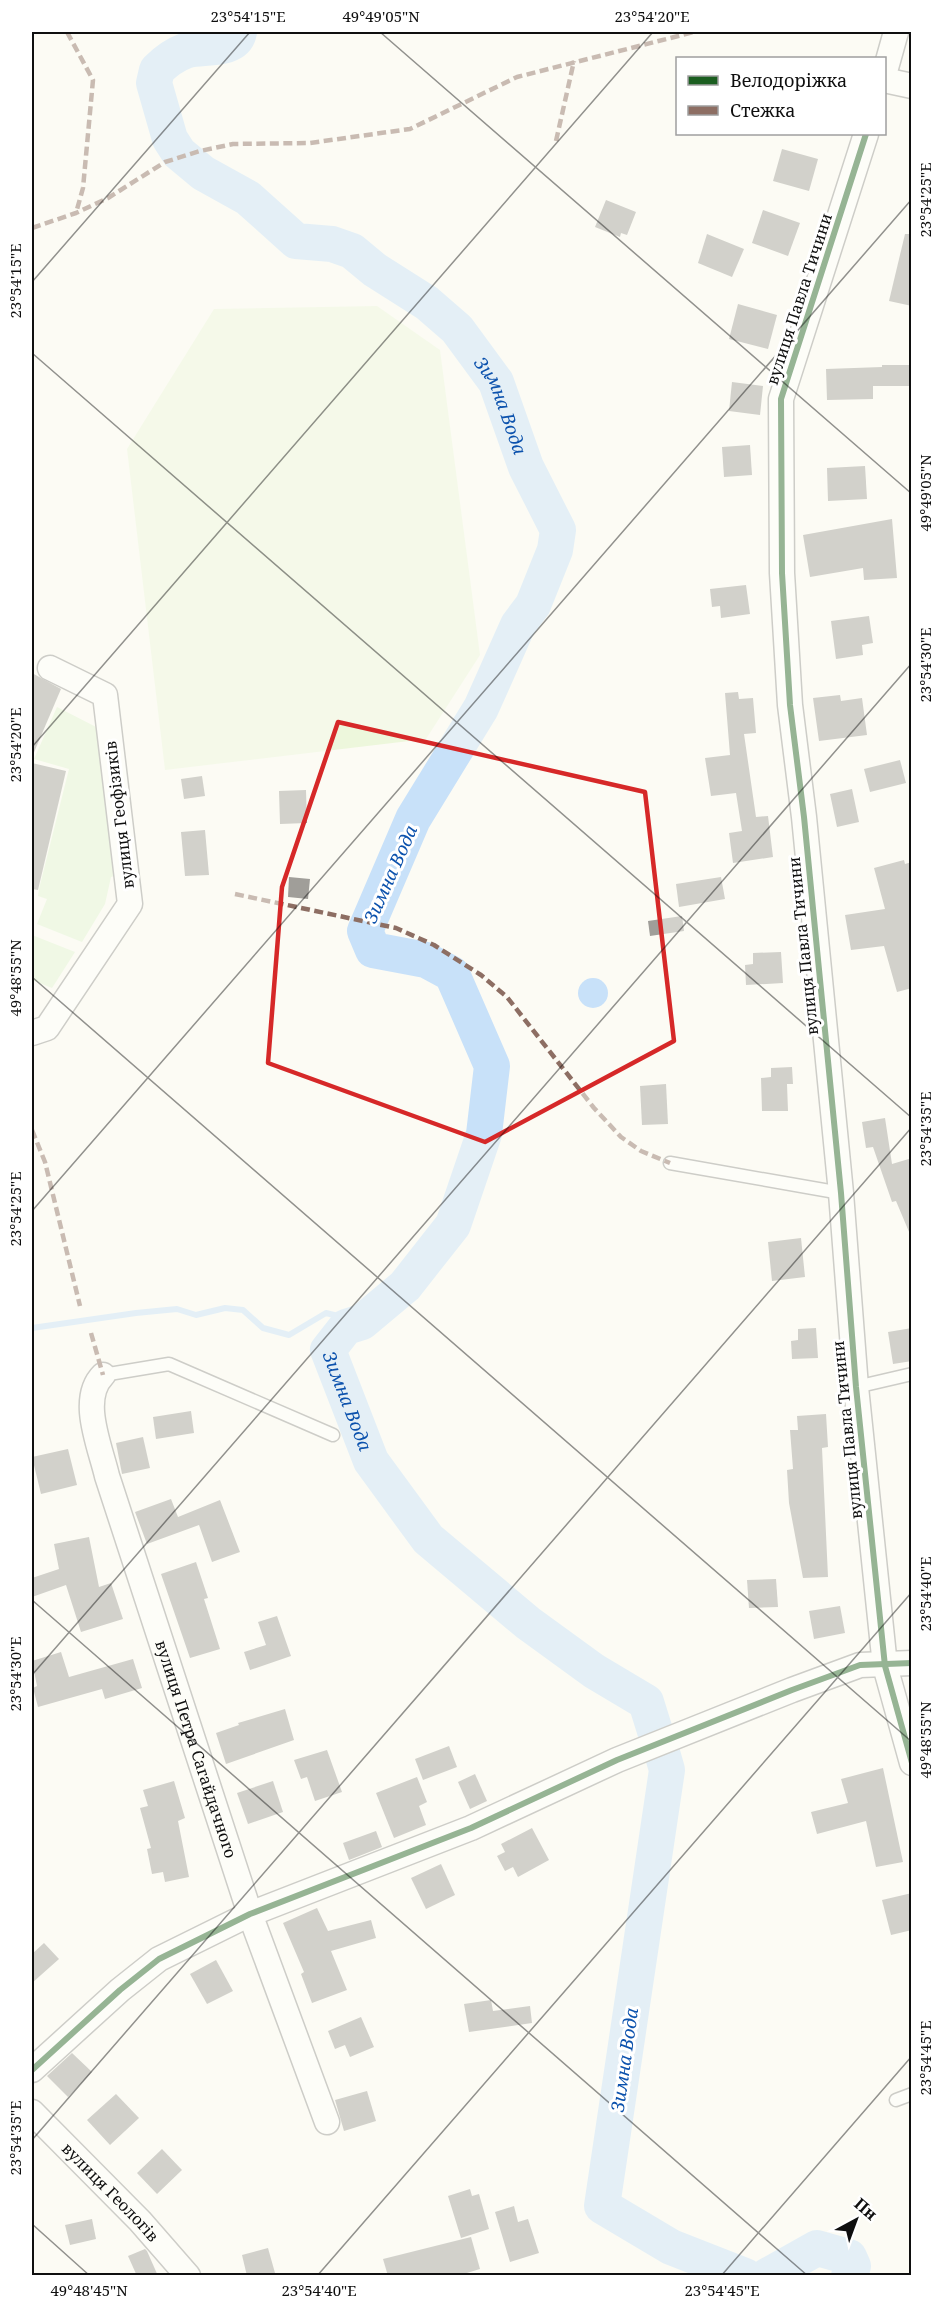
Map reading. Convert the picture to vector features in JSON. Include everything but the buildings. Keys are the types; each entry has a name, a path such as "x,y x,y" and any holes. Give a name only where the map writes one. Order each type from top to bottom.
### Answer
{"street":[{"path":"886,71 896,32"},
{"path":"886,80 912,86"},
{"name":"вулиця Павла Тичини","path":"866,135 781,399 782,573 790,705 804,817 841,1193 855,1387 885,1666 912,1763"},
{"name":"вулиця Геофізиків","path":"32,1033 47,1028 129,904 105,695 50,669"},
{"name":"вулиця Петра Сагайдачного","path":"103,1375 96,1382 92,1393 93,1414 107,1476 250,1914 327,2122"},
{"path":"32,2070 120,1990 159,1959 250,1914 471,1828 617,1760 860,1665 912,1664"},
{"name":"вулиця Геологів","path":"32,2112 140,2220 188,2276"}],"lane":[{"path":"670,1163 841,1193"},
{"path":"103,1375 169,1364 333,1435"},
{"path":"855,1387 912,1374"},
{"path":"896,2100 912,2094"}],"highlighted area":[{"path":"338,722 645,792 674,1041 485,1142 268,1063 282,887"}],"green space":[{"path":"377,306 440,350 480,655 426,739 165,770 127,449 214,309"},
{"path":"57,707 102,730 118,875 111,877 105,904 82,942 37,924 47,899 38,896 39,889 69,769 34,759"},
{"path":"32,935 75,952 52,988 32,980"}],"water":[{"path":"593,978 604,982 608,993 604,1004 593,1008 582,1004 578,993 582,982"}],"waterway":[{"name":"Зимна Вода","path":"239,32 231,43 185,51 170,59 157,70 154,83 170,139 179,153 203,173 248,198 296,241 332,244 352,251 375,270 427,303 457,329 496,382 526,467 558,530 555,550 533,605 518,625 481,708 413,819 365,931 373,950 426,960 452,974 492,1066 484,1134 453,1225 405,1286 362,1322 346,1327 328,1350 371,1461 428,1539 528,1623 594,1671 646,1702 655,1731"},
{"path":"32,1328 136,1313 177,1309 196,1315 225,1308 243,1310 263,1328 289,1335 326,1313 362,1322"},
{"name":"Зимна Вода","path":"663,1756 667,1770 602,2206 671,2247 745,2276"},
{"name":"Зимна Вода","path":"767,2276 817,2248 849,2257 853,2266 849,2276"}],"marked path":[{"path":"67,32 93,80 83,188 76,213"},
{"path":"32,228 76,213 108,198 165,162 200,151 233,144 310,143 410,129 517,77 694,32"},
{"path":"556,141 574,61"},
{"path":"235,894 396,928 434,945 481,975 507,997 594,1108 621,1137 641,1151 670,1163"},
{"path":"32,1130 45,1162 80,1306"},
{"path":"91,1333 103,1375"}],"cycle path":[{"path":"866,135 781,399 782,573 790,705 804,817 841,1193 856,1387 885,1666 912,1763"},
{"path":"32,2070 120,1990 159,1959 250,1914 471,1828 617,1760 792,1690 860,1665 912,1663"}]}
